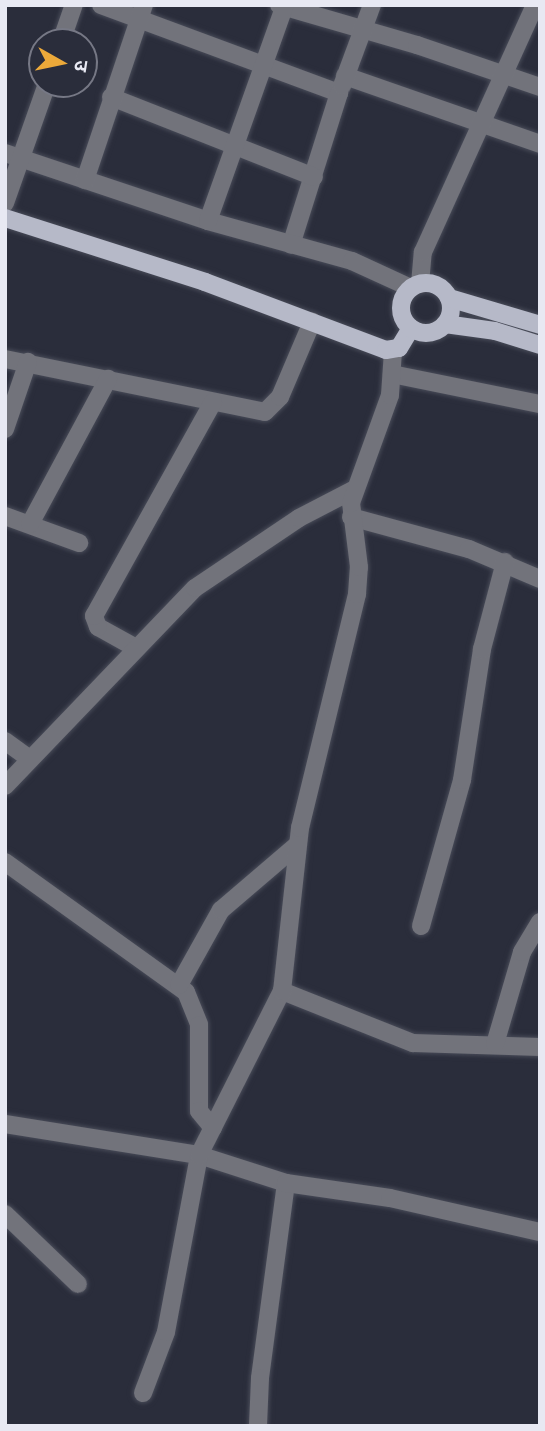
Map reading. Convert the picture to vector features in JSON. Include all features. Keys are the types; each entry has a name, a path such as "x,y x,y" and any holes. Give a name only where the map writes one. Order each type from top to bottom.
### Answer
{"main road":[{"path":"5,218 205,282 393,351 411,328"},
{"path":"449,298 450,314 445,324 432,332 411,328 401,312 403,297 416,286 433,284 449,298 540,326"},
{"path":"445,324 495,331 540,345"}],"street":[{"path":"66,28 74,5"},
{"path":"101,5 141,12 263,67 339,93"},
{"path":"291,245 339,93 372,5"},
{"path":"208,222 283,6 502,72 540,87"},
{"path":"85,180 141,12"},
{"path":"13,156 208,222 352,261 416,286 423,252 482,123 502,72 535,15"},
{"path":"345,76 540,144"},
{"path":"111,97 236,144 314,177"},
{"path":"5,203 13,156 40,98"},
{"path":"5,359 265,412 272,408 312,322"},
{"path":"143,1393 166,1332 199,1155 282,991 297,845 357,594 359,567 351,517 355,489 383,420 393,374 393,351"},
{"path":"5,429 28,362"},
{"path":"393,374 540,404"},
{"path":"30,524 108,379"},
{"path":"136,648 99,627 93,616 213,402"},
{"path":"5,786 27,758 208,577 299,518 355,489"},
{"path":"5,516 79,543"},
{"path":"351,517 505,562 540,579"},
{"path":"421,926 462,780 482,649 505,562"},
{"path":"5,741 27,758"},
{"path":"179,985 221,910 297,845"},
{"path":"5,862 179,985 195,1008 200,1111 213,1128"},
{"path":"495,1044 522,952 540,922"},
{"path":"282,991 413,1043 540,1047"},
{"path":"5,1124 199,1155 286,1182 404,1201 540,1232"},
{"path":"258,1426 260,1378 286,1182"},
{"path":"5,1214 78,1284"}]}
